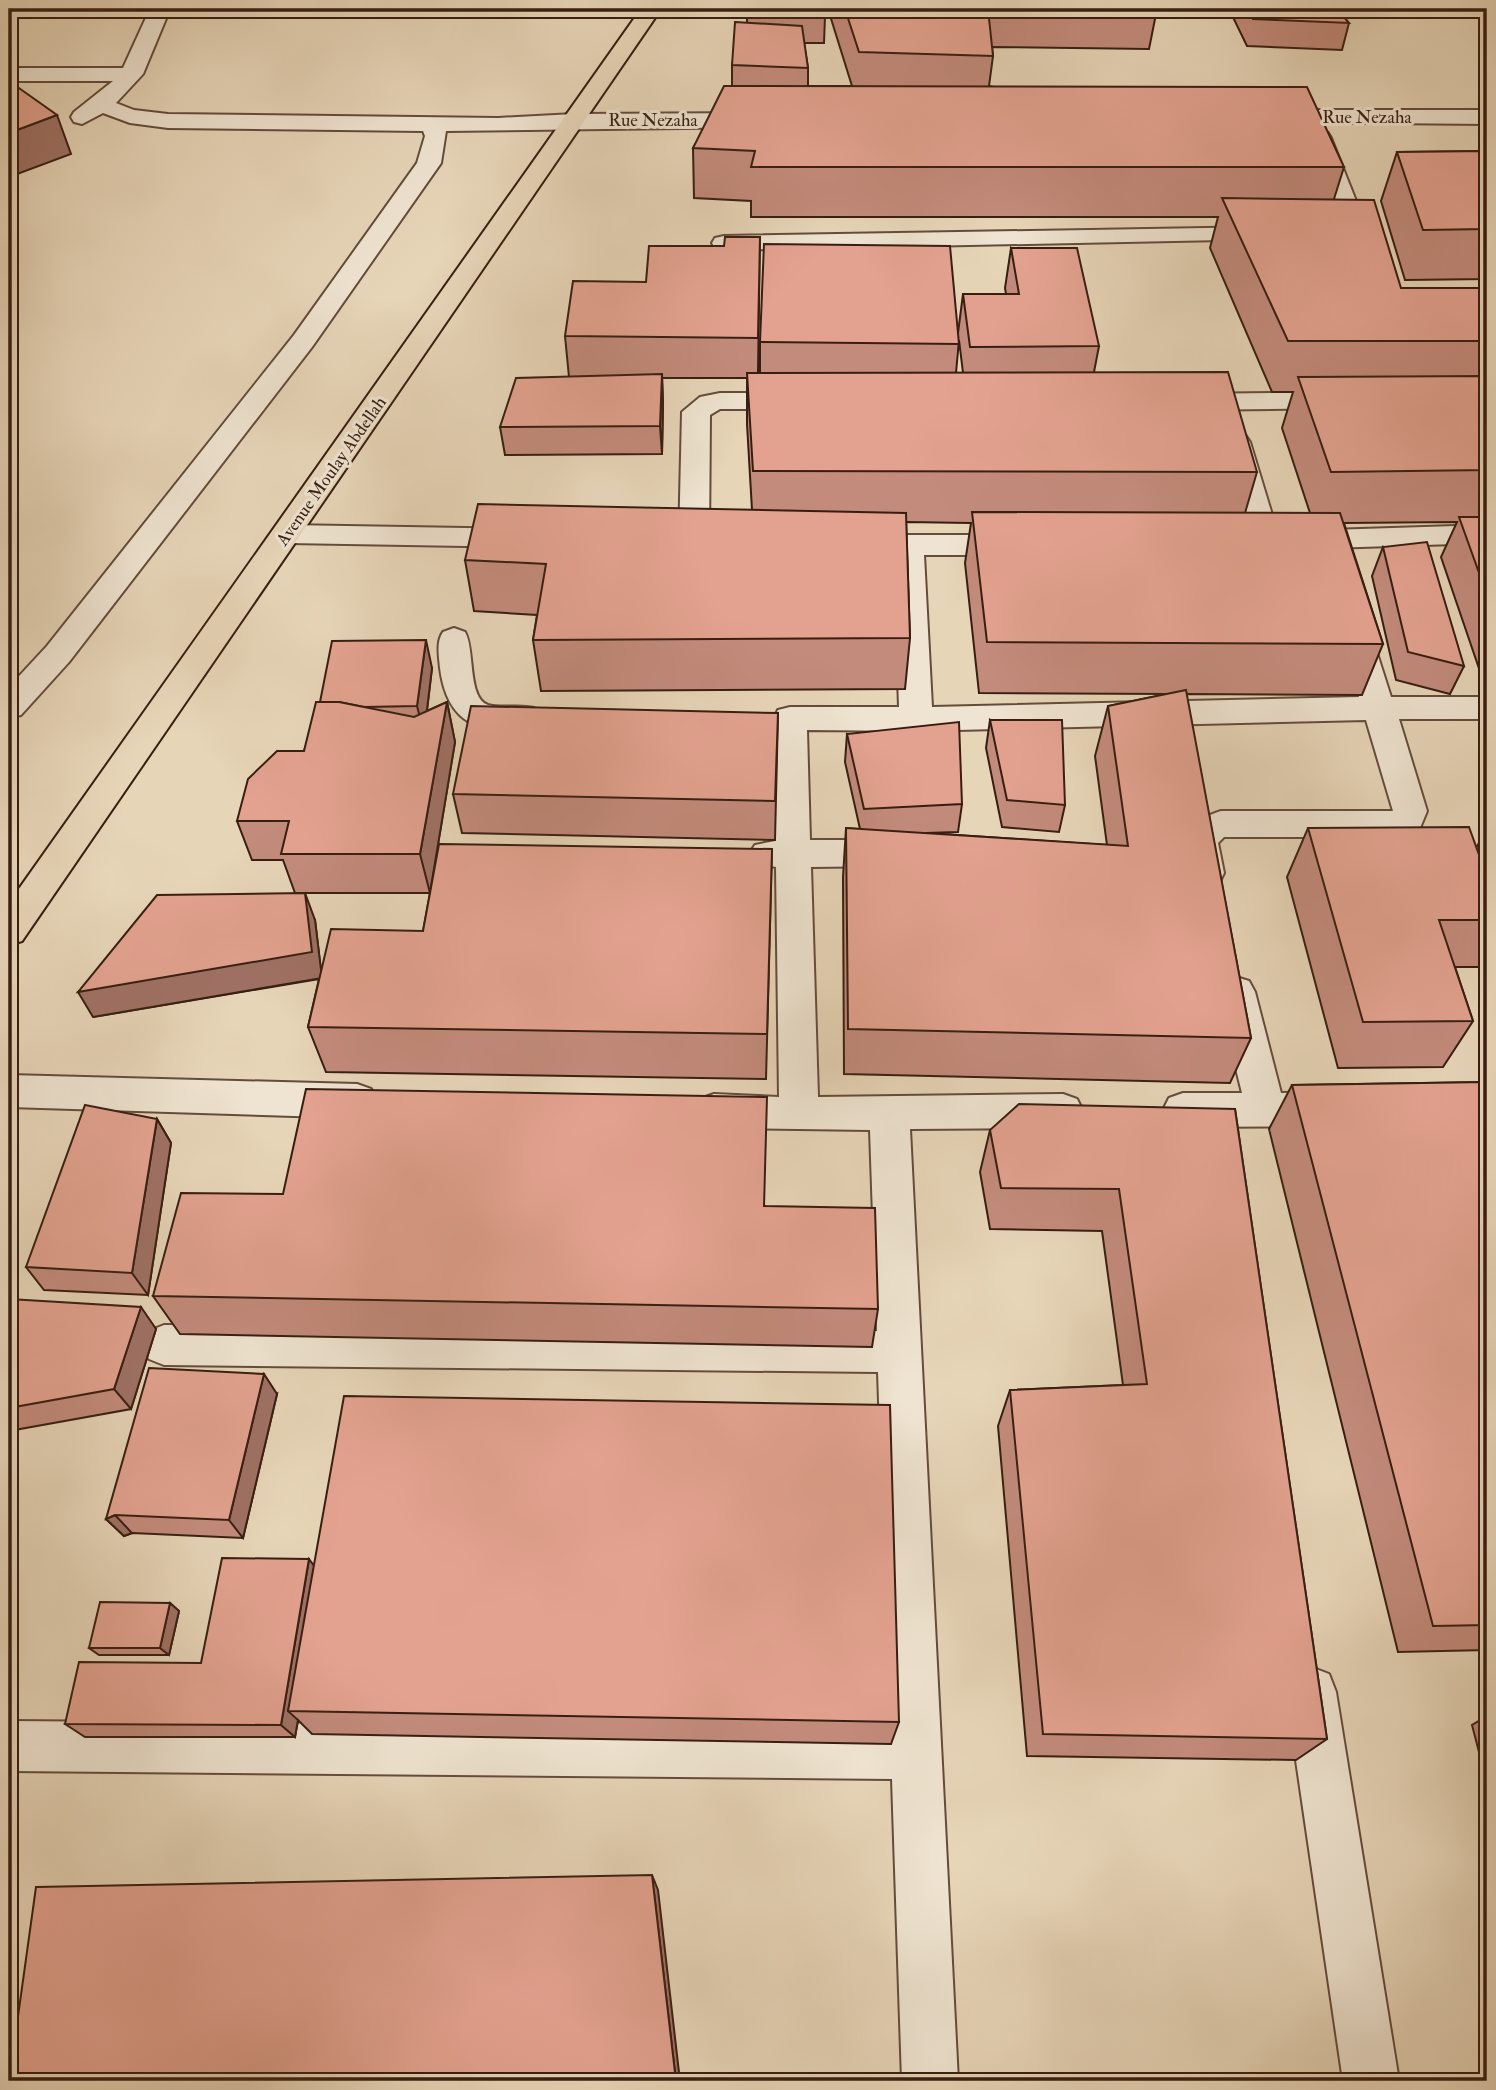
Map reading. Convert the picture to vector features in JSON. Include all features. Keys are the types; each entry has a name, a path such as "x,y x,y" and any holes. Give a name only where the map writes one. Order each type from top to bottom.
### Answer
{"main road":[{"name":"Avenue Moulay Abdellah","path":"9,931 651,9"}],"street":[{"path":"9,14 13,9"},
{"path":"79,119 119,91 132,74 160,9"},
{"path":"9,75 132,74"},
{"name":"Rue Nezaha","path":"102,105 130,116 168,121 498,125 574,121 782,120"},
{"name":"Rue Nezaha","path":"1241,117 1487,117"},
{"path":"724,243 1343,230 1350,227 1352,221 1311,117"},
{"path":"9,707 58,654 303,341 429,163 435,150 433,124"},
{"path":"1154,401 1362,400"},
{"path":"694,542 696,412 702,406 720,401 818,401"},
{"path":"1224,402 1251,541 1328,552 1487,534"},
{"path":"287,534 545,539"},
{"path":"828,545 1046,544"},
{"path":"909,546 916,719"},
{"path":"1213,902 1200,850 1201,836 1209,828 1221,824 1399,824 1408,819 1408,801 1345,604"},
{"path":"454,639 456,674 468,705 477,713 494,716 548,716"},
{"path":"799,1114 793,853 776,718 916,719 1487,708"},
{"path":"738,854 928,853"},
{"path":"1230,967 1237,1123"},
{"path":"9,1091 397,1102"},
{"path":"1151,1110 1237,1123 1363,1108"},
{"path":"674,1110 799,1114 1096,1110"},
{"path":"889,1112 930,2081"},
{"path":"164,1345 900,1352"},
{"path":"1305,1657 1371,2081"},
{"path":"9,1746 915,1754"}],"building":[{"path":"748,9 823,9 825,16 747,15"},
{"path":"845,9 988,9 993,56 859,52"},
{"path":"1248,9 1337,9 1349,23 1253,19"},
{"path":"735,22 802,26 808,68 732,65"},
{"path":"9,81 57,115 9,133"},
{"path":"724,86 1307,87 1344,167 751,167 755,151 693,148"},
{"path":"1487,151 1487,229 1423,230 1397,152"},
{"path":"1222,198 1374,200 1401,288 1487,288 1487,341 1288,341"},
{"path":"725,237 760,237 758,338 565,336 573,281 646,282 649,246 724,246"},
{"path":"764,244 950,246 959,344 760,342"},
{"path":"1011,248 1077,248 1099,346 970,347 963,294 1019,294"},
{"path":"1228,372 1257,472 753,471 747,373"},
{"path":"662,374 660,426 500,427 516,378"},
{"path":"1487,376 1487,470 1331,472 1298,377"},
{"path":"478,504 906,513 910,638 533,640 546,564 465,560"},
{"path":"972,512 1340,513 1383,644 987,642"},
{"path":"1459,517 1487,517 1487,595"},
{"path":"1427,542 1464,666 1408,652 1383,547"},
{"path":"426,640 417,706 364,707 339,702 320,702 332,641"},
{"path":"1186,690 1251,1038 848,1029 846,828 1128,846 1108,706"},
{"path":"316,702 339,702 414,717 447,702 420,854 281,854 289,821 237,821 248,779 277,751 304,751"},
{"path":"471,706 778,713 775,801 453,794"},
{"path":"990,720 1062,720 1065,805 1007,800"},
{"path":"959,722 962,804 864,809 847,734"},
{"path":"1469,827 1487,877 1487,920 1439,920 1473,1021 1363,1022 1308,828"},
{"path":"439,844 772,849 767,1034 308,1027 331,929 423,931"},
{"path":"305,893 312,952 78,992 157,895"},
{"path":"1487,1082 1487,1625 1433,1626 1292,1085"},
{"path":"306,1089 767,1097 764,1206 875,1208 878,1309 153,1296 181,1193 283,1194"},
{"path":"1019,1104 1235,1109 1327,1739 1043,1734 1010,1390 1147,1384 1119,1189 1001,1188 990,1130"},
{"path":"85,1105 157,1119 132,1273 26,1267"},
{"path":"9,1299 141,1307 114,1389 9,1408"},
{"path":"149,1368 264,1374 229,1520 115,1515 106,1519"},
{"path":"344,1396 890,1405 899,1722 288,1711"},
{"path":"222,1558 309,1559 281,1725 65,1724 79,1662 201,1663"},
{"path":"100,1602 170,1603 160,1648 89,1648"},
{"path":"652,1875 676,2081 9,2081 36,1887"}]}
